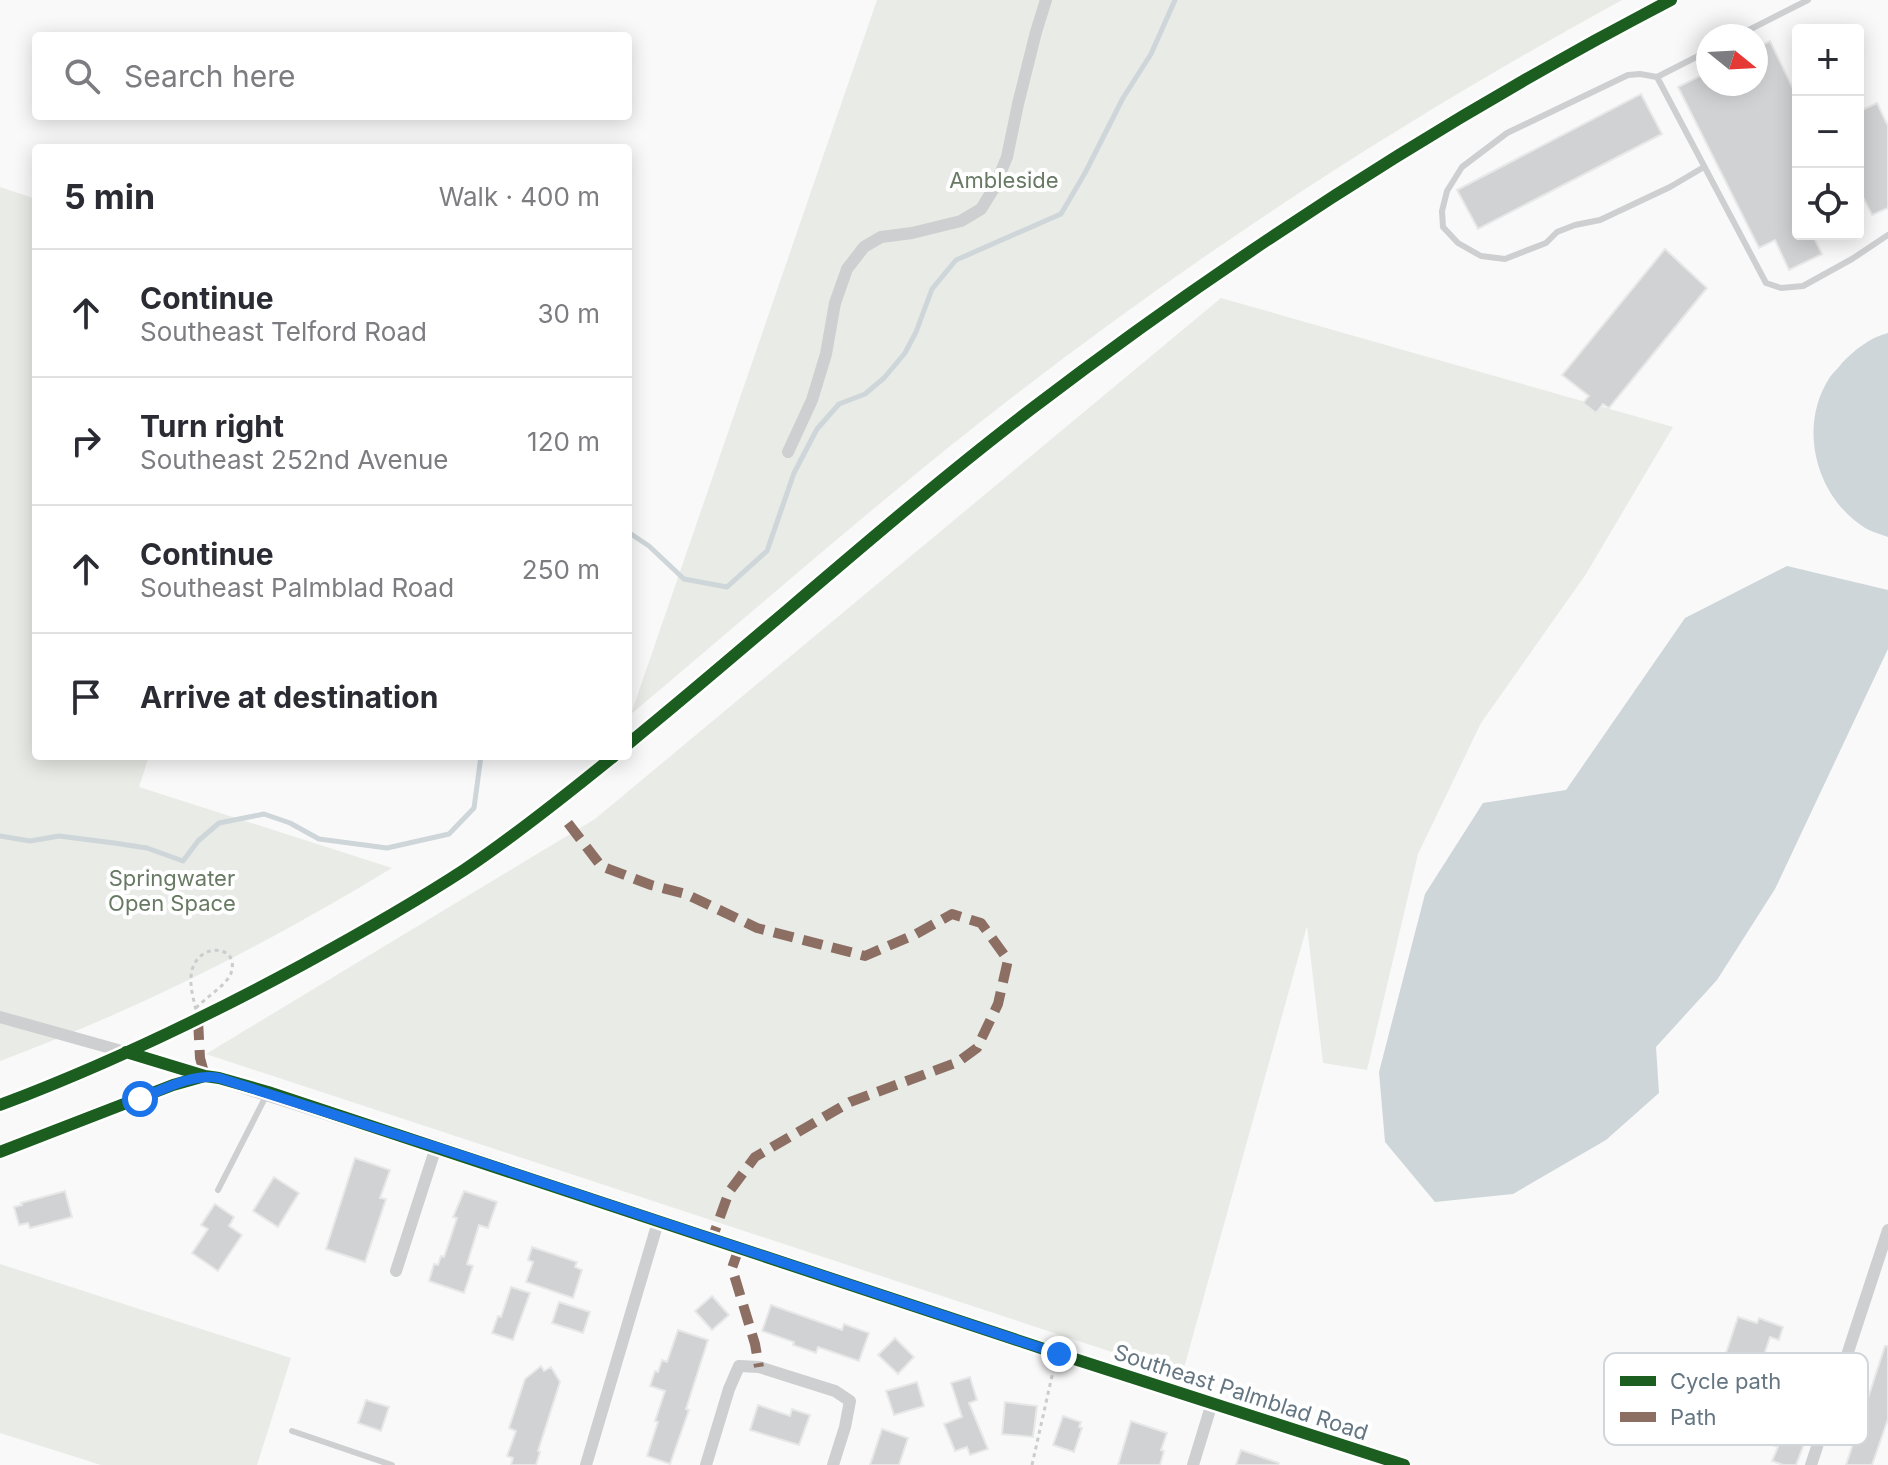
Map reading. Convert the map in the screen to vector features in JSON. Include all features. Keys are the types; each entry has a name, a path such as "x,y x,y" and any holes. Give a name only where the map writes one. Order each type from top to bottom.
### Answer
{"street":[{"path":"788,452 812,400 826,354 835,303 847,269 855,258 864,247 881,237 961,221 981,209 994,188 1007,157 1046,0"},
{"path":"0,1017 205,1076"},
{"path":"0,1152 173,1085 205,1076"},
{"name":"Southeast Palmblad Road","path":"205,1076 268,1092 1404,1465"},
{"path":"396,1271 436,1147"},
{"path":"586,1465 658,1222"},
{"path":"1848,1353 1888,1230"},
{"path":"706,1465 739,1366 759,1367 835,1391 850,1401 833,1465"},
{"path":"1193,1465 1212,1403"},
{"path":"1811,1465 1818,1445"}],"lane":[{"path":"1761,24 1808,0"},
{"path":"1696,57 1657,77 1628,75 1507,133 1462,167 1447,191 1442,211 1443,227 1458,243 1481,256 1505,259 1546,243 1557,232 1600,220 1704,167"},
{"path":"1657,77 1766,283 1781,288 1803,286 1888,235"},
{"path":"218,1190 268,1092"},
{"path":"292,1431 392,1465"}],"path":[{"path":"196,1008 230,976 232,961 223,951 205,952 197,957 193,966 191,985 198,1020"},
{"path":"1032,1465 1059,1354"}],"green space":[{"name":"Ambleside","path":"877,0 1622,0 1389,136 1164,285 969,431 632,711"},
{"name":"Springwater Open Space","path":"0,187 32,198 32,760 148,760 139,787 392,868 200,974 101,1020 0,1061"},
{"path":"1221,298 1673,427 1586,574 1481,723 1418,854 1367,1070 1323,1063 1307,926 1182,1375 206,1054 595,819"},
{"path":"0,1264 291,1358 257,1465 101,1465 0,1433"}],"shaded area":[{"path":"1888,333 1888,537 1865,528 1848,515 1834,498 1817,460 1814,439 1820,397 1831,375 1857,349"},
{"path":"1787,566 1888,590 1888,649 1775,889 1717,980 1656,1047 1659,1093 1606,1140 1513,1194 1435,1202 1385,1142 1379,1072 1425,894 1483,803 1566,790 1685,618"}],"building":[{"path":"1768,42 1792,87 1792,240 1815,240 1822,254 1789,270 1775,240 1759,248 1678,87 1696,78 1696,96 1768,96"},
{"path":"1641,94 1662,134 1478,229 1457,190"},
{"path":"1877,103 1888,126 1888,208 1872,215 1864,199 1864,109"},
{"path":"1665,249 1707,288 1609,408 1603,404 1596,413 1583,403 1589,396 1562,375"},
{"path":"355,1158 390,1170 380,1198 386,1199 365,1262 326,1249"},
{"path":"274,1177 299,1193 278,1227 253,1211"},
{"path":"65,1191 72,1217 30,1228 28,1223 19,1225 14,1207"},
{"path":"464,1191 497,1202 488,1228 479,1225 467,1264 473,1266 464,1293 429,1281 434,1264 438,1265 441,1256 444,1257 457,1218 453,1217"},
{"path":"215,1204 234,1217 229,1226 242,1235 218,1271 192,1253 208,1229 201,1225"},
{"path":"532,1247 577,1262 575,1267 582,1270 573,1298 526,1282 533,1262 528,1260"},
{"path":"511,1287 530,1293 513,1340 492,1333"},
{"path":"712,1296 729,1315 712,1330 695,1311"},
{"path":"559,1302 590,1312 583,1333 552,1323"},
{"path":"771,1305 842,1330 844,1324 869,1333 859,1361 818,1347 816,1353 762,1331"},
{"path":"1738,1317 1757,1323 1759,1318 1783,1327 1779,1340 1770,1337 1765,1353 1726,1353"},
{"path":"678,1330 708,1340 670,1464 647,1456 665,1391 650,1386 662,1360 667,1362"},
{"path":"895,1338 914,1357 898,1374 878,1355"},
{"path":"1885,1346 1888,1346 1888,1419 1872,1465 1846,1465 1853,1445 1868,1445 1868,1398"},
{"path":"541,1366 544,1371 551,1367 560,1382 540,1452 536,1465 511,1465 513,1458 507,1456 516,1431 509,1428 525,1379"},
{"path":"970,1377 977,1400 969,1403 988,1449 970,1455 967,1447 955,1451 944,1424 962,1417 951,1383"},
{"path":"917,1382 924,1406 894,1415 886,1391"},
{"path":"366,1400 389,1407 381,1431 358,1423"},
{"path":"1005,1402 1037,1406 1033,1437 1002,1434"},
{"path":"758,1405 790,1416 792,1409 810,1415 799,1445 750,1430"},
{"path":"1063,1416 1081,1422 1074,1452 1053,1445"},
{"path":"1131,1421 1167,1433 1160,1465 1118,1465"},
{"path":"882,1429 908,1438 899,1465 870,1465"},
{"path":"1772,1445 1804,1445 1796,1465 1772,1461 1778,1447"},
{"path":"1241,1450 1279,1463 1236,1465"}],"waterway":[{"path":"632,535 649,546 684,579 727,587 767,551 794,473 817,429 839,404 865,394 884,378 905,353 932,289 956,260 1061,214 1123,98 1151,54 1175,0"},
{"path":"0,836 30,841 59,836 114,843 147,848 183,861 198,841 219,823 264,814 290,823 319,839 387,848 449,834 474,808 480,760"}],"marked path":[{"path":"568,823 601,866 651,885 686,894 757,928 865,956 952,914 981,923 1008,960 998,1004 977,1048 958,1062 850,1102 755,1157 729,1192 712,1239"},
{"path":"198,1020 200,1058 205,1076"},
{"path":"739,1248 732,1268 759,1367"}],"cycle path":[{"path":"632,741 979,450 1184,297 1262,243 1423,141 1504,92 1671,0"},
{"path":"0,1105 115,1058 191,1022 364,931 483,857 609,760"},
{"path":"126,1052 268,1092 1404,1465"},
{"path":"0,1152 173,1085 205,1076"}],"route":[{"path":"140,1099 173,1085 213,1076 1059,1354"}]}
